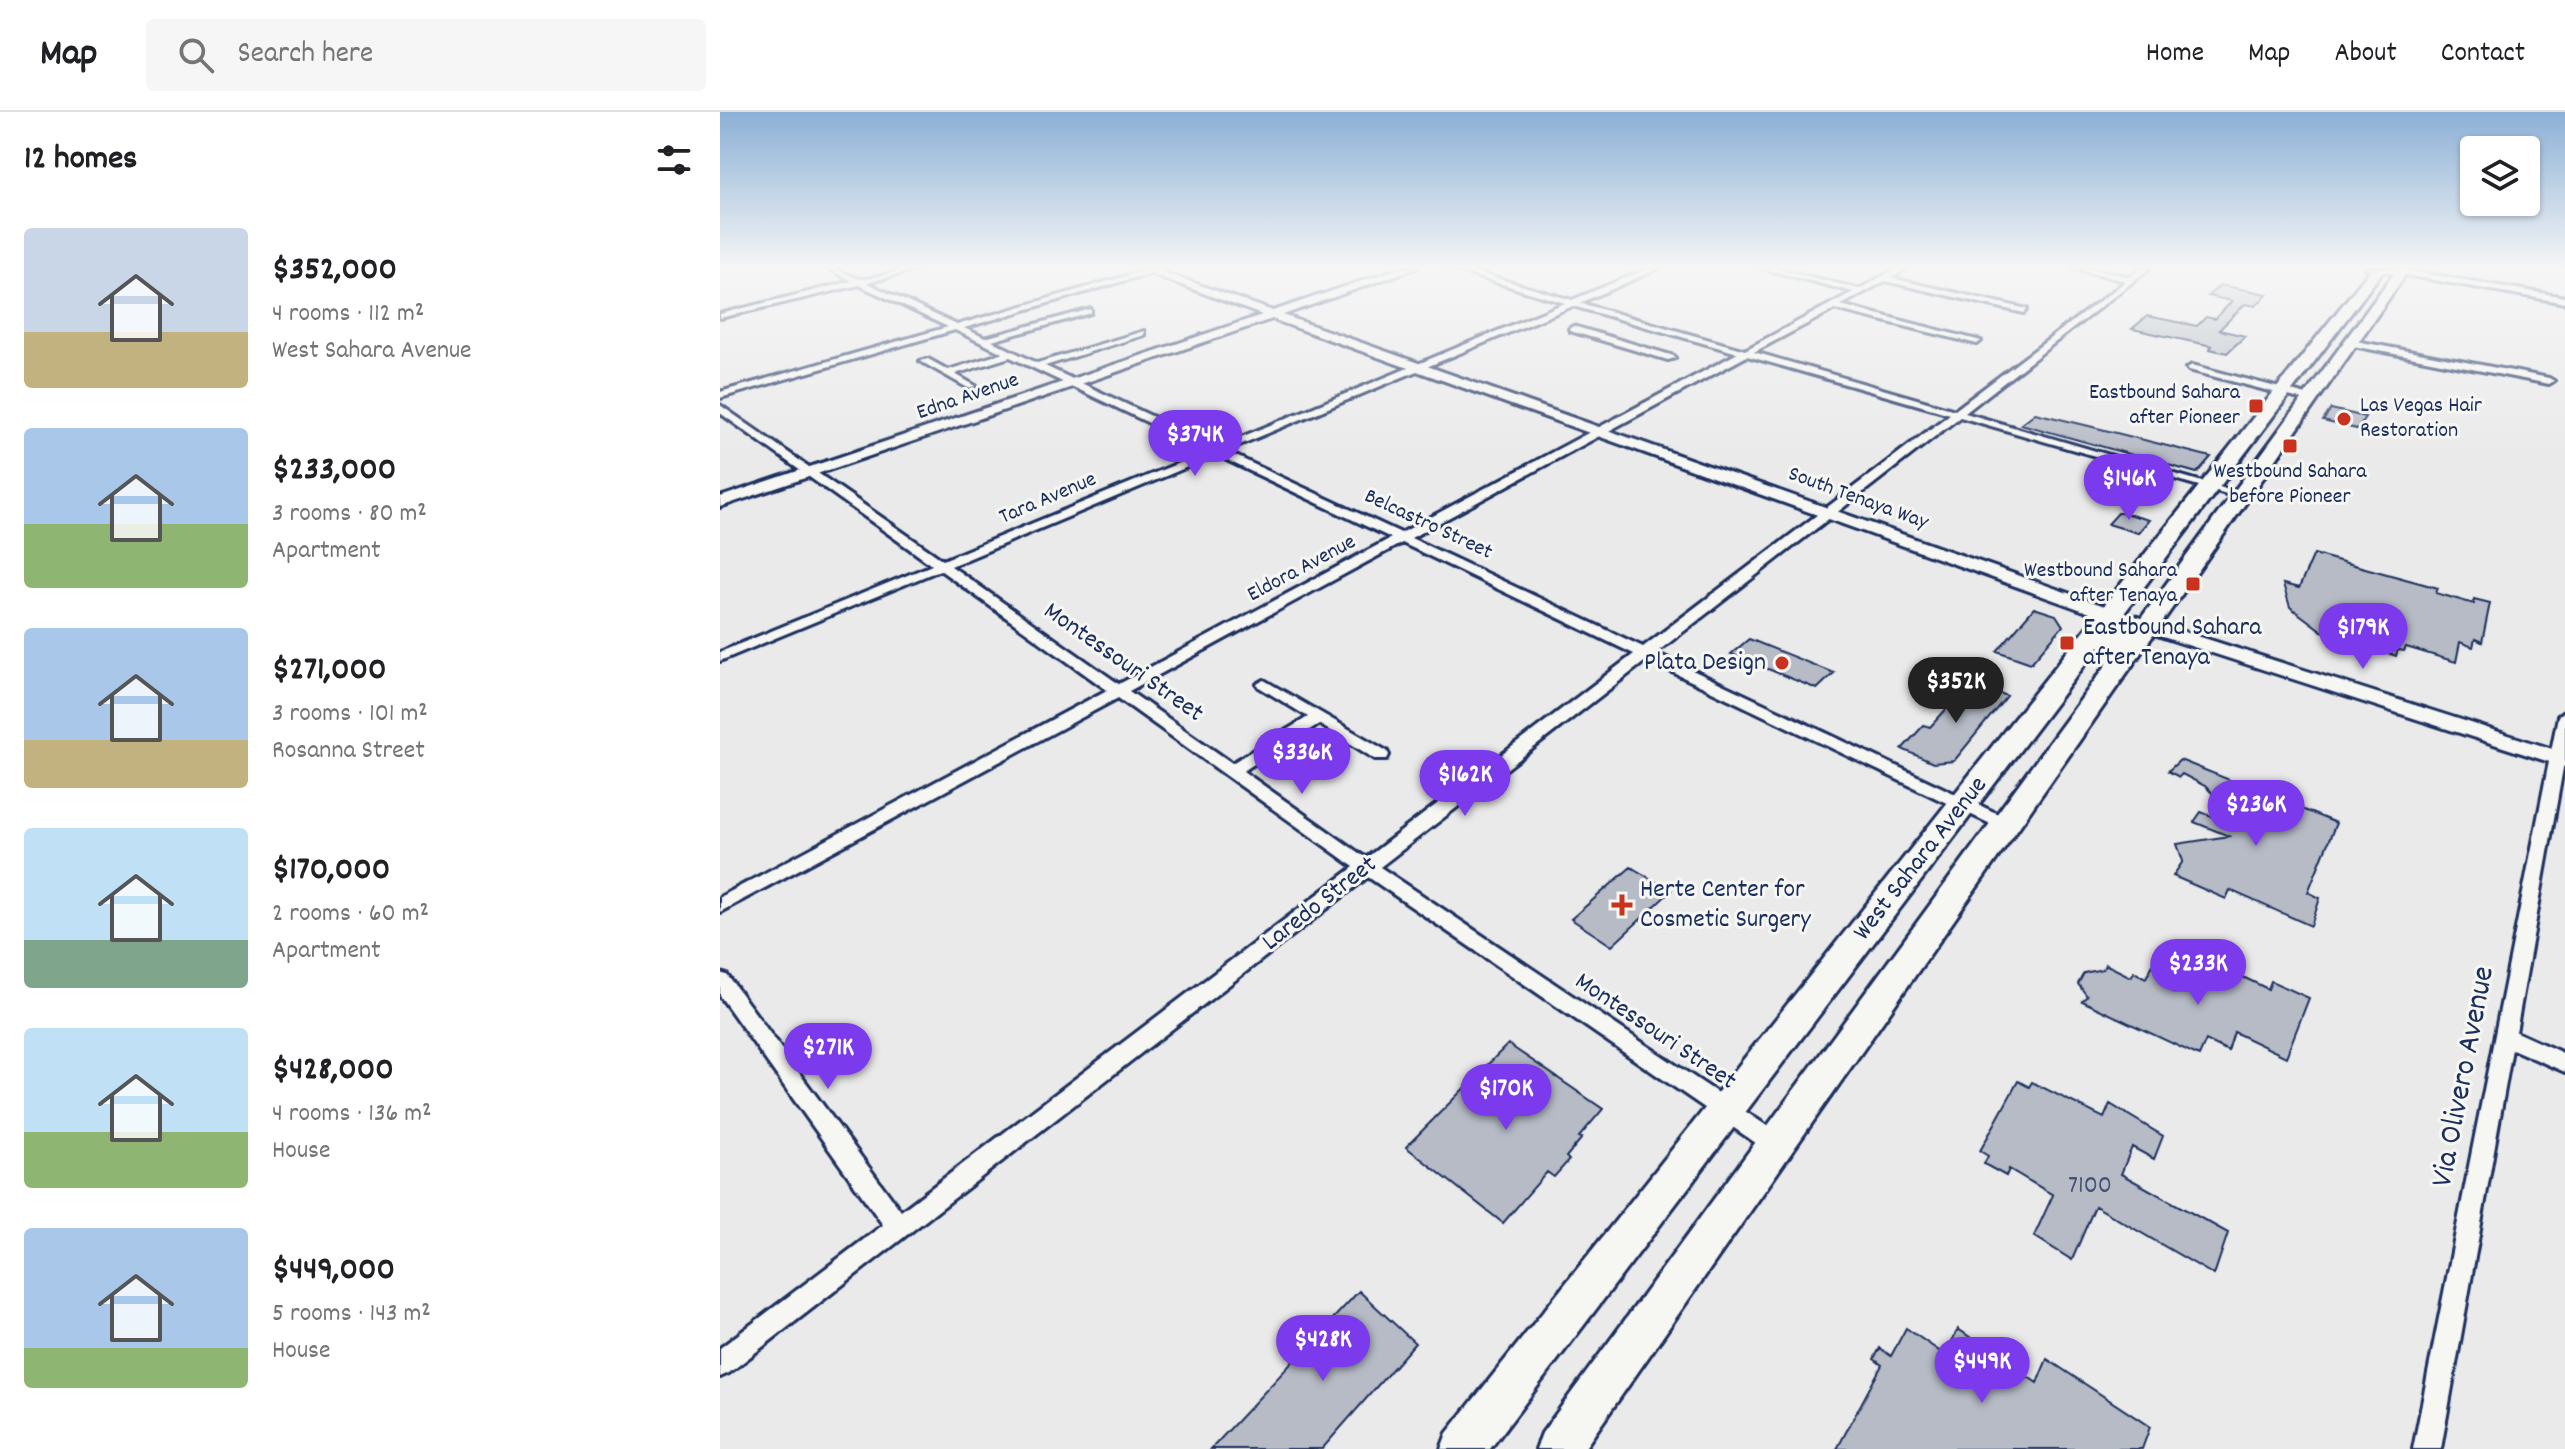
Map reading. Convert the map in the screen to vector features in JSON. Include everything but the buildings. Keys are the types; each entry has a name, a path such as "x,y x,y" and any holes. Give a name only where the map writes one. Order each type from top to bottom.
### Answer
{"main road":[{"name":"West Sahara Avenue","path":"1463,1449 2330,330"},
{"name":"West Sahara Avenue","path":"1558,1449 2360,330"},
{"path":"2147,626 2139,607 2147,594 2149,564"},
{"path":"2110,614 2120,632 2110,646 2119,666"}],"street":[{"path":"720,395 947,330"},
{"name":"Belcastro Street","path":"960,330 2005,824"},
{"path":"984,341 1021,330"},
{"name":"Edna Avenue","path":"720,502 1229,330"},
{"name":"South Tenaya Way","path":"1313,330 2110,614 2561,758"},
{"name":"Tara Avenue","path":"720,657 1507,330"},
{"path":"1578,330 1671,358"},
{"path":"1645,332 1649,330"},
{"path":"1669,330 2241,495"},
{"name":"Eldora Avenue","path":"720,905 1788,330"},
{"path":"1934,330 1977,341"},
{"name":"Laredo Street","path":"720,1364 2067,330"},
{"path":"1036,366 1141,333"},
{"path":"1621,343 1633,337"},
{"path":"2351,343 2549,381"},
{"path":"947,373 1010,354"},
{"path":"925,361 971,386"},
{"path":"2192,368 2311,399"},
{"name":"Montessouri Street","path":"720,408 1368,868 1777,1145"},
{"path":"1264,684 1381,755"},
{"name":"Via Olivero Avenue","path":"2427,1449 2561,758 2565,716"},
{"path":"1231,771 1319,717"},
{"path":"720,981 899,1228"},
{"path":"2505,1037 2565,1063"}],"place":[{"name":"Eastbound Sahara after Pioneer","path":"2256,406"},
{"name":"Las Vegas Hair Restoration","path":"2344,419"},
{"name":"Westbound Sahara before Pioneer","path":"2290,446"},
{"name":"Westbound Sahara after Tenaya","path":"2193,584"},
{"name":"Eastbound Sahara after Tenaya","path":"2067,643"},
{"name":"Plata Design","path":"1782,663"},
{"name":"Herte Center for Cosmetic Surgery","path":"1622,905"}]}
